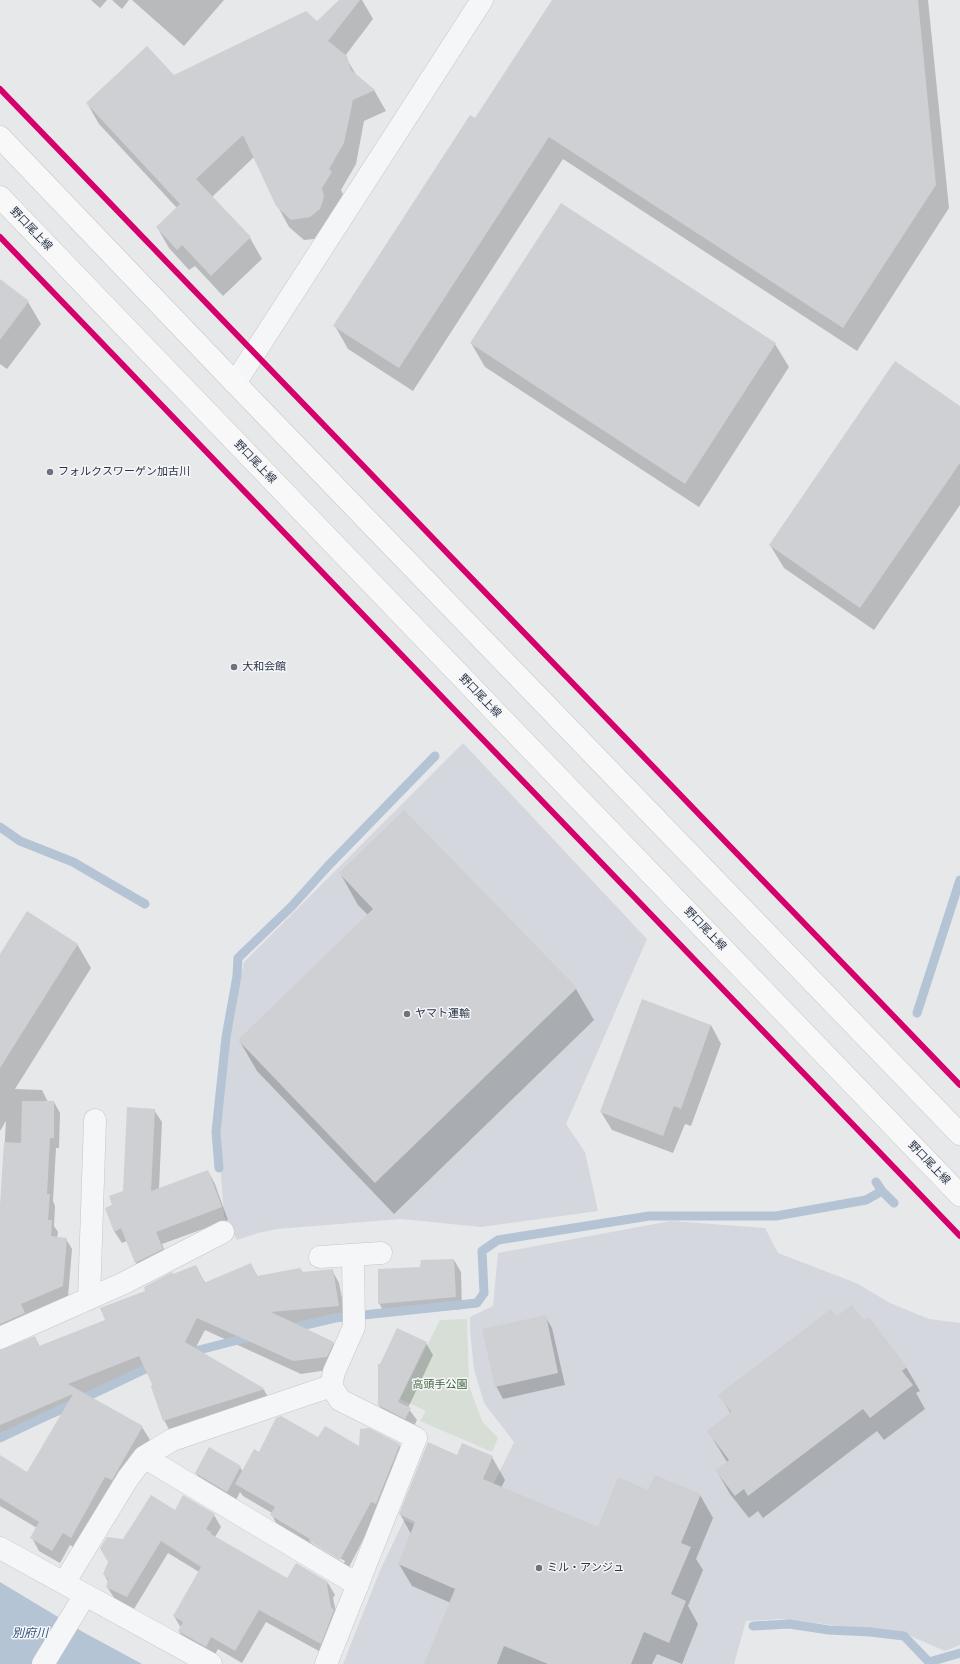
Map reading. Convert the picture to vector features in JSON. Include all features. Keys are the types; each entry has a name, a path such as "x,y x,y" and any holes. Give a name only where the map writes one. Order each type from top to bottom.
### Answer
{"main road":[{"path":"0,137 235,383 960,1134"},
{"name":"野口尾上線","path":"0,197 960,1195"}],"street":[{"path":"235,383 482,0"},
{"path":"89,1299 95,1120"},
{"path":"0,1338 122,1284 223,1232"},
{"path":"320,1257 381,1253"},
{"path":"326,1664 416,1438 340,1400 331,1386 334,1372 354,1327 353,1255"},
{"path":"64,1583 128,1478 144,1457 172,1440 331,1386"},
{"path":"144,1457 358,1585"},
{"path":"0,1548 211,1664"},
{"path":"43,1664 85,1595"}],"shaded area":[{"path":"463,743 647,939 566,1124 585,1152 598,1211 481,1227 401,1219 277,1229 237,1240 224,1216 218,1134 230,1031 244,962"},
{"name":"ミル・アンジュ","path":"671,1221 765,1228 778,1253 856,1283 890,1303 929,1319 960,1323 960,1645 945,1651 899,1631 782,1619 746,1621 734,1664 343,1664 379,1573 404,1520 463,1546 514,1442 484,1403 474,1369 470,1331 470,1317 493,1306 498,1253"}],"green space":[{"name":"高頭手公園","path":"467,1319 469,1386 482,1421 498,1438 492,1452 420,1421 426,1411 400,1399 440,1320"}],"water":[{"name":"別府川","path":"0,1582 83,1632 142,1664 0,1664"}],"building":[{"path":"339,0 360,0 328,41 347,56 351,70 375,90 353,100 344,143 329,169 332,172 322,188 324,197 320,209 310,217 291,220 276,206 243,135 196,179 251,237 211,276 182,245 177,250 156,227 180,204 86,103 147,46 174,75 306,11 317,21"},
{"path":"552,0 918,0 936,185 843,328 549,137 399,368 333,326 470,115 475,118"},
{"path":"561,203 776,343 685,484 470,343"},
{"path":"0,279 29,301 0,340"},
{"path":"895,361 960,406 960,463 860,608 769,545"},
{"name":"ヤマト運輸","path":"404,810 577,988 375,1183 238,1040 373,909 339,873"},
{"path":"27,911 78,944 0,1068 0,954"},
{"path":"642,999 711,1025 681,1109 674,1106 663,1136 600,1112"},
{"path":"22,1101 54,1101 54,1138 50,1138 47,1194 50,1194 48,1220 52,1220 51,1236 67,1238 63,1286 21,1304 25,1313 0,1324 0,1205 4,1142 21,1143"},
{"path":"127,1107 155,1109 151,1191 208,1170 222,1207 156,1232 163,1249 135,1263 121,1228 114,1232 105,1208 112,1205 109,1196 123,1191"},
{"path":"454,1259 456,1297 378,1304 378,1269 420,1267 421,1260"},
{"path":"251,1263 257,1276 300,1268 303,1272 333,1269 339,1306 271,1312 334,1342 327,1357 293,1361 197,1318 185,1342 265,1389 163,1421 151,1387 152,1384 139,1356 68,1384 143,1426 112,1480 105,1477 71,1538 63,1533 52,1551 30,1538 39,1522 0,1498 0,1455 27,1472 73,1394 0,1425 0,1350 35,1336 39,1346 105,1320 100,1308 145,1291 144,1287 172,1272 173,1274 196,1265 204,1283"},
{"path":"852,1305 864,1320 869,1317 907,1367 902,1371 913,1385 870,1418 863,1409 748,1496 744,1489 735,1496 715,1470 729,1460 707,1431 731,1412 718,1395 831,1309 837,1316"},
{"path":"546,1315 558,1373 495,1387 482,1329"},
{"path":"397,1328 427,1342 398,1402 411,1408 405,1419 378,1405 378,1364 380,1364"},
{"path":"281,1416 318,1437 325,1426 359,1446 360,1429 369,1428 400,1444 376,1504 371,1502 340,1560 309,1541 310,1539 270,1515 275,1507 235,1484 254,1449 259,1452 276,1418"},
{"name":"ミル・アンジュ","path":"428,1442 457,1455 462,1443 493,1456 483,1479 598,1527 618,1477 648,1490 655,1475 701,1494 681,1543 691,1547 671,1594 686,1601 669,1643 644,1632 631,1664 548,1664 504,1646 497,1664 424,1664 455,1589 398,1564 415,1522 399,1514"},
{"path":"209,1447 241,1466 227,1492 195,1473"},
{"path":"151,1495 175,1510 183,1495 215,1514 206,1529 211,1532 211,1534 287,1578 296,1563 328,1582 327,1585 331,1607 334,1610 321,1644 259,1610 235,1651 211,1637 206,1647 178,1631 183,1622 173,1616 201,1567 161,1541 127,1597 106,1587 108,1579 103,1574 108,1562 100,1548 107,1537 123,1539"}],"waterway":[{"path":"219,1168 216,1132 226,1037 237,976 238,958 292,906 328,866 435,756"},
{"path":"0,827 20,841 73,862 145,904"},
{"path":"917,1013 960,880"},
{"path":"876,1182 882,1191 894,1203"},
{"path":"288,1329 335,1318 477,1303 484,1293 482,1251 498,1240 649,1216 776,1216 866,1200 882,1191"},
{"path":"187,1353 254,1336"},
{"path":"0,1438 156,1364"},
{"path":"753,1626 789,1624 829,1630 870,1632 904,1636 929,1662 929,1664"},
{"path":"929,1662 960,1653"}],"cycle path":[{"path":"0,89 960,1085"},
{"path":"0,237 960,1236"}],"place":[{"name":"フォルクスワーゲン加古川","path":"50,472"},
{"name":"大和会館","path":"234,667"},
{"name":"ヤマト運輸","path":"407,1014"},
{"name":"ミル・アンジュ","path":"539,1568"}]}
